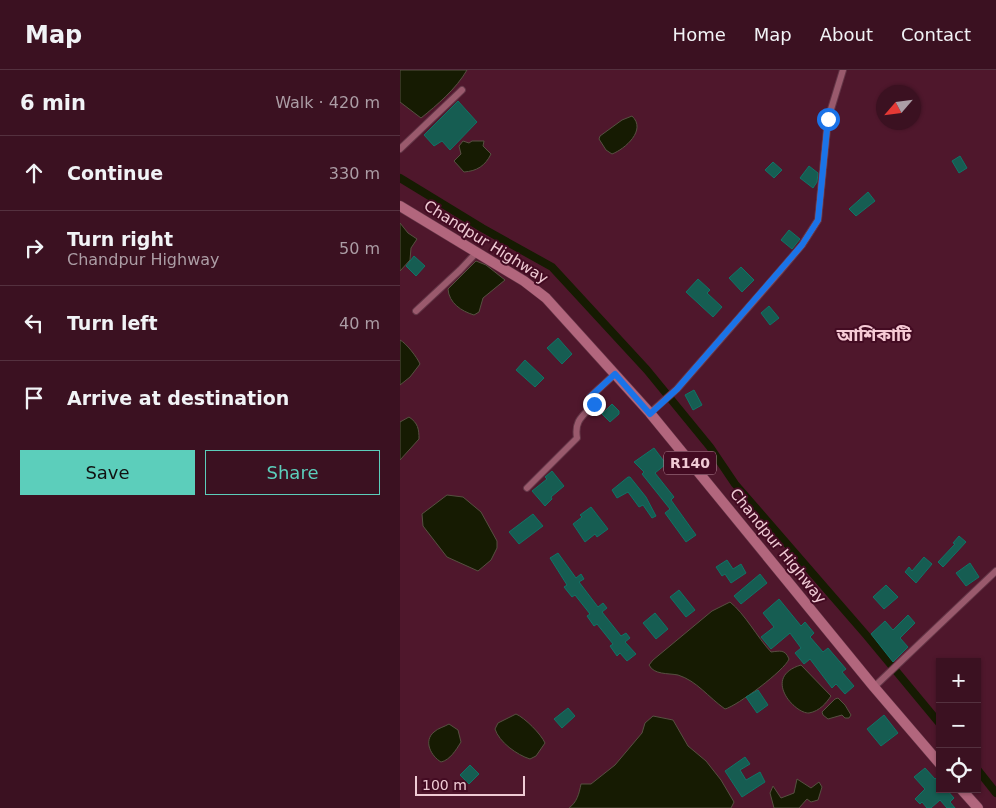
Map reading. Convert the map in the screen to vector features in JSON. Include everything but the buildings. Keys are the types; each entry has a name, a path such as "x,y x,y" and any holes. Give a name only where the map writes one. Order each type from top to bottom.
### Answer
{"main road":[{"name":"Chandpur Highway","path":"400,206 524,281 546,298 650,414 874,687 936,759"},
{"path":"965,793 978,808"}],"street":[{"path":"650,414 677,389 802,245 818,220 828,119 843,70"},
{"path":"400,149 462,90"},
{"path":"416,311 477,252"},
{"path":"527,488 577,438 575,428 578,420 594,404 590,397 615,374"},
{"path":"874,687 996,571"}],"shaded area":[{"path":"400,70 467,70 452,90 421,118 400,102"},
{"path":"632,116 636,121 636,133 623,148 612,154 606,150 599,139 600,136 622,120"},
{"path":"463,141 469,143 472,141 484,141 483,146 491,154 486,162 480,167 464,172 454,161 461,154 459,146"},
{"path":"400,223 408,233 417,239 411,248 410,260 400,271"},
{"path":"476,261 486,265 505,280 483,298 479,312 474,315 456,306 448,289"},
{"path":"400,340 411,350 420,364 410,377 400,385"},
{"path":"409,417 417,426 419,439 400,460 400,422"},
{"path":"447,495 463,497 481,512 497,541 497,548 491,560 478,571 447,557 423,526 422,514"},
{"path":"730,602 741,613 771,652 784,652 789,659 779,671 760,687 725,709 691,681 678,675 658,672 649,665 712,611"},
{"path":"801,665 831,696 819,709 809,713 796,708 785,694 782,686 783,678 789,671"},
{"path":"838,698 851,715 849,718 845,718 842,715 828,719 822,712"},
{"path":"516,714 524,719 540,735 545,743 536,756 530,759 509,747 500,739 495,729 498,723"},
{"path":"653,716 673,720 688,746 706,761 721,780 734,802 731,808 569,808 577,798 581,784 591,784 615,765 642,733 645,723"},
{"path":"449,724 458,730 461,742 450,757 441,762 431,752 429,740 436,731"},
{"path":"797,779 811,788 819,782 822,787 818,800 811,802 807,799 799,808 774,808 770,793 773,786 781,798 794,793"}],"waterway":[{"path":"400,178 482,228 552,267 647,370 710,447 735,484 867,636 936,719"},
{"path":"981,774 996,793"}],"district":[{"name":"আশিকাটি","path":"874,335"}],"route":[{"path":"594,404 590,397 615,374 650,414 677,389 802,245 818,220 828,119"}]}
